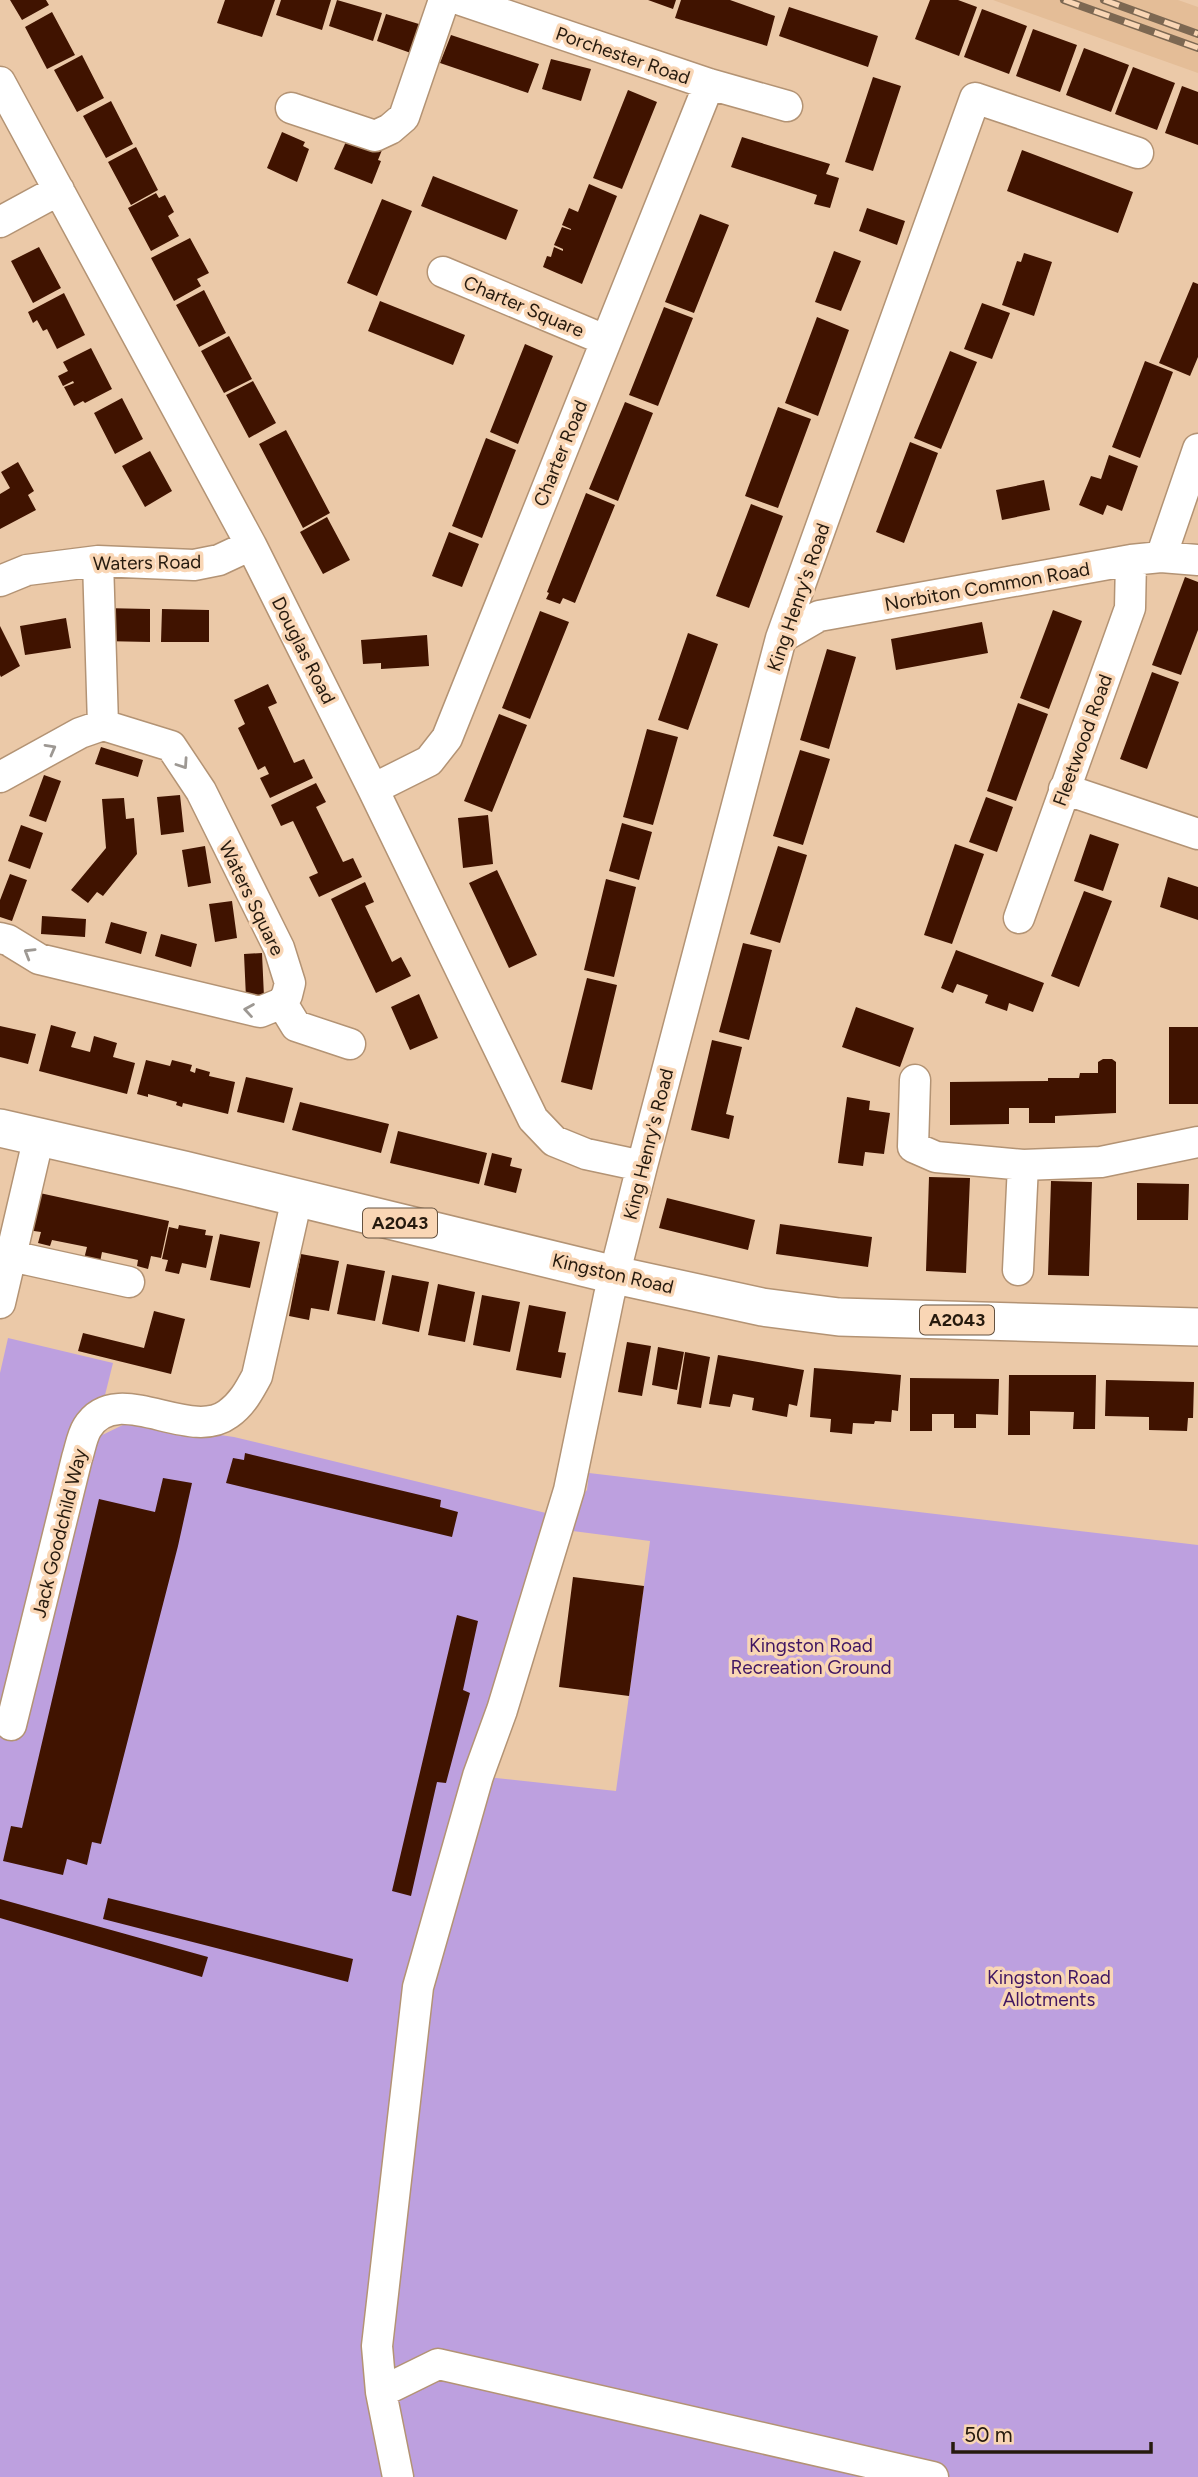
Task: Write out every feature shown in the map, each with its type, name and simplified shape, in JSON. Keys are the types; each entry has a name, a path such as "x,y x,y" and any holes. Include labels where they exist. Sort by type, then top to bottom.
{"main road":[{"name":"A2043","path":"0,1128 39,1136"},
{"name":"Kingston Road","path":"39,1136 615,1275 750,1293 839,1317 1198,1327"}],"street":[{"path":"291,108 375,136 390,129 404,117 444,0"},
{"name":"Porchester Road","path":"461,0 709,84 787,106"},
{"name":"Douglas Road","path":"0,82 251,545 533,1119 554,1140 586,1154 642,1166"},
{"name":"Charter Road","path":"373,789 429,761 447,738 709,84"},
{"name":"King Henry's Road","path":"398,2477 380,2392 377,2346 418,1987 478,1776 502,1710 569,1490 615,1275 642,1166 781,638 975,98 1138,153"},
{"path":"0,222 59,190"},
{"name":"Charter Square","path":"443,272 605,340"},
{"path":"1161,556 1198,449"},
{"name":"Waters Road","path":"0,581 27,570 98,561 194,565 219,560 251,545"},
{"name":"Norbiton Common Road","path":"781,638 820,616 1130,560 1161,556 1198,560"},
{"name":"Fleetwood Road","path":"1019,918 1129,608 1130,560"},
{"path":"0,777 80,733 103,725 98,561"},
{"name":"Waters Square","path":"103,725 171,746 201,790 279,948 290,983 282,1003"},
{"path":"1064,789 1198,834"},
{"path":"0,937 39,959 234,1007 260,1012 282,1003 296,1026 350,1044"},
{"path":"915,1080 913,1147 936,1157 1023,1165 1101,1162 1198,1142"},
{"path":"0,1303 39,1136"},
{"path":"1018,1270 1023,1165"},
{"name":"Jack Goodchild Way","path":"11,1724 77,1458 88,1427 102,1414 119,1407 202,1423 226,1416 246,1398 257,1376 297,1198"},
{"path":"11,1256 129,1282"},
{"path":"380,2392 439,2364 933,2477"}],"shaded area":[{"path":"993,0 1178,0 1198,7 1198,73"}],"green space":[{"path":"8,1338 113,1363 94,1439 129,1422 234,1437 546,1513 468,1773 478,1776 616,1791 650,1541 565,1530 574,1505 587,1490 589,1473 1198,1545 1198,2477 0,2477 0,1373"}],"building":[{"path":"10,0 46,0 49,5 22,20"},
{"path":"225,0 275,0 262,37 217,23"},
{"path":"281,0 331,0 322,30 276,15"},
{"path":"337,0 382,13 373,41 329,26"},
{"path":"648,0 676,0 673,9"},
{"path":"681,0 730,0 775,16 767,46 675,18"},
{"path":"930,0 958,0 977,7 959,56 915,39"},
{"path":"789,7 878,36 868,67 779,36"},
{"path":"982,9 1027,26 1009,74 964,57"},
{"path":"52,12 75,55 47,69 25,27"},
{"path":"386,14 432,28 422,57 377,41"},
{"path":"1033,29 1077,45 1060,92 1016,76"},
{"path":"451,35 539,64 528,93 440,63"},
{"path":"1084,48 1129,65 1111,112 1066,95"},
{"path":"82,55 104,98 77,112 54,70"},
{"path":"551,59 591,69 581,101 542,89"},
{"path":"1133,67 1175,83 1157,130 1115,114"},
{"path":"873,77 901,86 873,171 845,162"},
{"path":"1182,86 1198,92 1198,145 1165,133"},
{"path":"628,90 657,102 622,189 593,178"},
{"path":"111,101 133,144 106,158 83,116"},
{"path":"282,132 305,142 303,146 309,149 297,182 267,168"},
{"path":"348,137 382,150 378,160 381,161 372,184 334,169"},
{"path":"742,137 830,164 826,174 839,178 830,208 814,204 817,195 731,167"},
{"path":"136,147 158,190 131,205 108,162"},
{"path":"1022,150 1133,192 1118,233 1007,191"},
{"path":"433,176 518,210 506,240 421,206"},
{"path":"589,184 617,196 582,284 543,267 547,256 551,257 554,247 563,251 554,245 562,227 571,230 562,225 569,208 578,212"},
{"path":"156,193 159,198 165,195 174,212 168,216 179,236 151,251 128,208"},
{"path":"382,199 412,211 377,296 347,283"},
{"path":"867,208 905,221 897,245 859,231"},
{"path":"700,214 729,225 694,313 665,302"},
{"path":"190,238 209,273 197,279 201,286 174,301 151,258"},
{"path":"39,247 61,288 33,303 11,261"},
{"path":"834,251 861,261 841,311 815,302"},
{"path":"1024,253 1052,262 1034,316 1002,305 1017,261 1021,262"},
{"path":"1193,282 1198,284 1198,357 1190,376 1159,363"},
{"path":"204,290 226,333 199,347 176,305"},
{"path":"64,293 85,335 57,349 47,329 43,331 37,320 33,323 28,312"},
{"path":"380,301 465,335 453,365 368,331"},
{"path":"982,303 1010,313 992,359 964,349"},
{"path":"664,307 693,318 658,406 629,395"},
{"path":"817,317 849,330 818,416 785,403"},
{"path":"229,336 252,379 224,393 201,351"},
{"path":"525,344 553,356 518,444 490,432"},
{"path":"91,348 112,389 74,406 64,387 74,383 73,381 63,386 58,376 68,371 63,362"},
{"path":"950,351 977,362 941,449 914,438"},
{"path":"1145,361 1173,372 1140,458 1112,447"},
{"path":"253,381 276,423 249,438 226,395"},
{"path":"122,398 143,439 115,454 94,413"},
{"path":"625,402 653,413 618,501 589,489"},
{"path":"778,407 811,419 778,508 745,496"},
{"path":"286,430 330,513 303,528 259,444"},
{"path":"486,438 516,450 482,538 452,526"},
{"path":"910,442 938,453 904,543 876,532"},
{"path":"150,451 172,491 145,507 122,466"},
{"path":"1109,455 1138,466 1122,511 1107,505 1103,515 1079,505 1091,476 1101,479"},
{"path":"18,462 34,491 28,495 36,510 0,529 0,494 10,488 1,472"},
{"path":"1044,480 1050,510 1002,520 996,490"},
{"path":"586,493 615,505 575,603 563,598 560,604 546,599 549,593 547,592"},
{"path":"751,504 783,516 749,608 716,596"},
{"path":"327,517 350,560 323,574 300,532"},
{"path":"449,532 479,544 462,587 432,576"},
{"path":"1185,577 1198,582 1198,630 1181,675 1152,665"},
{"path":"102,608 150,609 150,642 102,641"},
{"path":"162,609 209,610 209,642 161,642"},
{"path":"1053,610 1082,621 1049,709 1020,698"},
{"path":"540,611 569,622 530,719 502,708"},
{"path":"66,618 71,648 25,655 20,626"},
{"path":"982,622 988,653 896,670 891,639"},
{"path":"0,626 20,666 1,677 0,675"},
{"path":"688,633 718,644 688,730 658,720"},
{"path":"427,635 429,666 381,669 381,663 363,664 361,640"},
{"path":"827,649 856,657 829,749 800,740"},
{"path":"1152,672 1179,682 1147,769 1120,759"},
{"path":"268,684 277,703 268,707 294,763 304,759 313,778 270,798 260,778 269,774 265,766 258,770 238,728 245,724 234,700"},
{"path":"1018,703 1048,714 1016,801 987,791"},
{"path":"499,714 527,725 492,812 464,801"},
{"path":"647,729 678,737 653,825 623,817"},
{"path":"101,747 143,760 138,777 95,764"},
{"path":"800,750 830,759 803,845 773,836"},
{"path":"44,775 61,781 46,822 29,816"},
{"path":"316,783 326,802 316,807 343,862 353,858 362,877 319,897 309,877 318,873 293,821 281,826 271,805"},
{"path":"180,795 184,832 161,835 157,797"},
{"path":"986,797 1013,807 997,852 969,842"},
{"path":"124,798 126,819 134,818 137,854 103,896 97,892 88,903 71,890 106,848 102,799"},
{"path":"488,815 493,864 463,868 458,818"},
{"path":"622,823 652,832 639,880 609,871"},
{"path":"21,825 43,833 30,869 8,861"},
{"path":"1090,834 1119,844 1103,891 1074,881"},
{"path":"955,844 984,854 952,944 924,935"},
{"path":"205,846 211,883 188,887 182,850"},
{"path":"778,846 807,855 780,943 750,934"},
{"path":"497,870 537,955 509,968 469,883"},
{"path":"10,874 27,880 12,921 0,917 0,900"},
{"path":"1168,877 1198,887 1198,920 1160,907"},
{"path":"606,879 636,887 614,977 584,970"},
{"path":"365,882 374,902 365,906 392,962 401,957 411,976 376,993 331,899"},
{"path":"1084,891 1112,901 1079,987 1051,976"},
{"path":"232,901 237,938 215,942 209,904"},
{"path":"42,916 86,919 85,937 41,934"},
{"path":"111,922 147,932 141,954 105,943"},
{"path":"161,934 197,944 191,967 155,956"},
{"path":"743,943 772,950 749,1040 719,1032"},
{"path":"956,950 1044,983 1033,1012 1009,1003 1007,1011 985,1003 988,995 957,984 953,993 941,988"},
{"path":"262,953 264,997 246,998 244,954"},
{"path":"587,978 617,985 592,1090 561,1082"},
{"path":"419,994 438,1038 410,1050 391,1007"},
{"path":"856,1007 914,1028 900,1067 842,1047"},
{"path":"51,1025 76,1032 71,1047 90,1052 94,1036 117,1043 113,1057 135,1063 127,1094 39,1071"},
{"path":"0,1026 36,1034 28,1064 0,1057"},
{"path":"1169,1027 1198,1027 1198,1104 1169,1104"},
{"path":"712,1040 742,1047 726,1114 734,1116 729,1139 691,1130"},
{"path":"1103,1059 1116,1062 1116,1113 1055,1116 1055,1123 1029,1123 1029,1108 1009,1108 1009,1124 950,1125 950,1082 1079,1078 1080,1073 1098,1073 1098,1062"},
{"path":"146,1060 170,1066 172,1060 192,1065 190,1071 195,1073 196,1068 210,1072 209,1076 235,1082 228,1114 183,1103 182,1107 176,1105 177,1102 148,1094 148,1097 137,1094"},
{"path":"246,1077 293,1088 284,1123 237,1112"},
{"path":"847,1097 870,1101 869,1110 890,1113 884,1154 865,1152 863,1166 838,1163"},
{"path":"300,1102 389,1124 381,1153 292,1130"},
{"path":"398,1131 487,1153 479,1184 390,1163"},
{"path":"492,1153 512,1158 510,1166 522,1169 516,1193 484,1185"},
{"path":"929,1177 970,1178 966,1273 926,1271"},
{"path":"1051,1181 1092,1182 1089,1276 1048,1275"},
{"path":"1137,1183 1189,1184 1188,1220 1137,1220"},
{"path":"35,1192 169,1221 161,1258 151,1256 148,1269 137,1266 138,1260 102,1252 100,1262 84,1259 87,1247 52,1240 50,1246 38,1243 41,1232 27,1230"},
{"path":"667,1198 755,1220 748,1250 659,1228"},
{"path":"780,1224 872,1237 868,1267 776,1254"},
{"path":"179,1225 206,1230 205,1235 213,1236 206,1268 182,1263 179,1274 165,1271 168,1260 162,1259 169,1227 178,1229"},
{"path":"220,1234 260,1242 250,1288 210,1280"},
{"path":"301,1254 339,1261 329,1311 311,1308 309,1320 289,1316"},
{"path":"347,1264 385,1271 375,1321 337,1314"},
{"path":"392,1275 429,1282 419,1332 382,1324"},
{"path":"438,1284 475,1292 465,1342 428,1335"},
{"path":"482,1295 520,1302 510,1352 473,1345"},
{"path":"529,1305 566,1312 558,1352 566,1353 561,1378 516,1370"},
{"path":"154,1311 185,1319 171,1374 78,1351 83,1333 144,1348"},
{"path":"627,1342 651,1346 642,1396 618,1392"},
{"path":"658,1347 684,1352 677,1390 652,1385"},
{"path":"685,1352 710,1357 701,1408 677,1404"},
{"path":"718,1355 804,1370 797,1406 789,1404 787,1417 752,1410 754,1398 733,1394 730,1407 709,1404"},
{"path":"814,1368 901,1375 898,1411 892,1410 891,1422 853,1423 852,1434 830,1432 831,1419 810,1417"},
{"path":"1009,1375 1096,1375 1095,1429 1073,1429 1074,1412 1030,1411 1030,1435 1008,1435"},
{"path":"910,1378 999,1379 998,1415 976,1414 976,1428 954,1428 954,1414 932,1414 932,1431 910,1431"},
{"path":"1106,1380 1194,1382 1193,1418 1188,1418 1187,1431 1149,1430 1149,1417 1105,1416"},
{"path":"245,1453 441,1500 440,1507 458,1512 452,1537 226,1483 233,1458 244,1460"},
{"path":"163,1478 192,1483 101,1844 92,1842 87,1865 67,1859 63,1875 3,1861 11,1826 22,1828 99,1499 155,1512"},
{"path":"573,1577 644,1586 629,1696 559,1687"},
{"path":"457,1615 478,1621 463,1690 470,1693 446,1783 437,1782 411,1896 392,1891"},
{"path":"108,1898 353,1959 348,1982 103,1919"},
{"path":"0,1899 208,1957 202,1977 0,1918"}],"railway":[{"path":"1064,0 1198,48"},
{"path":"1104,0 1198,34"}],"park label":[{"name":"Kingston Road Recreation Ground","path":"811,1656"},
{"name":"Kingston Road Allotments","path":"1049,1988"}]}
